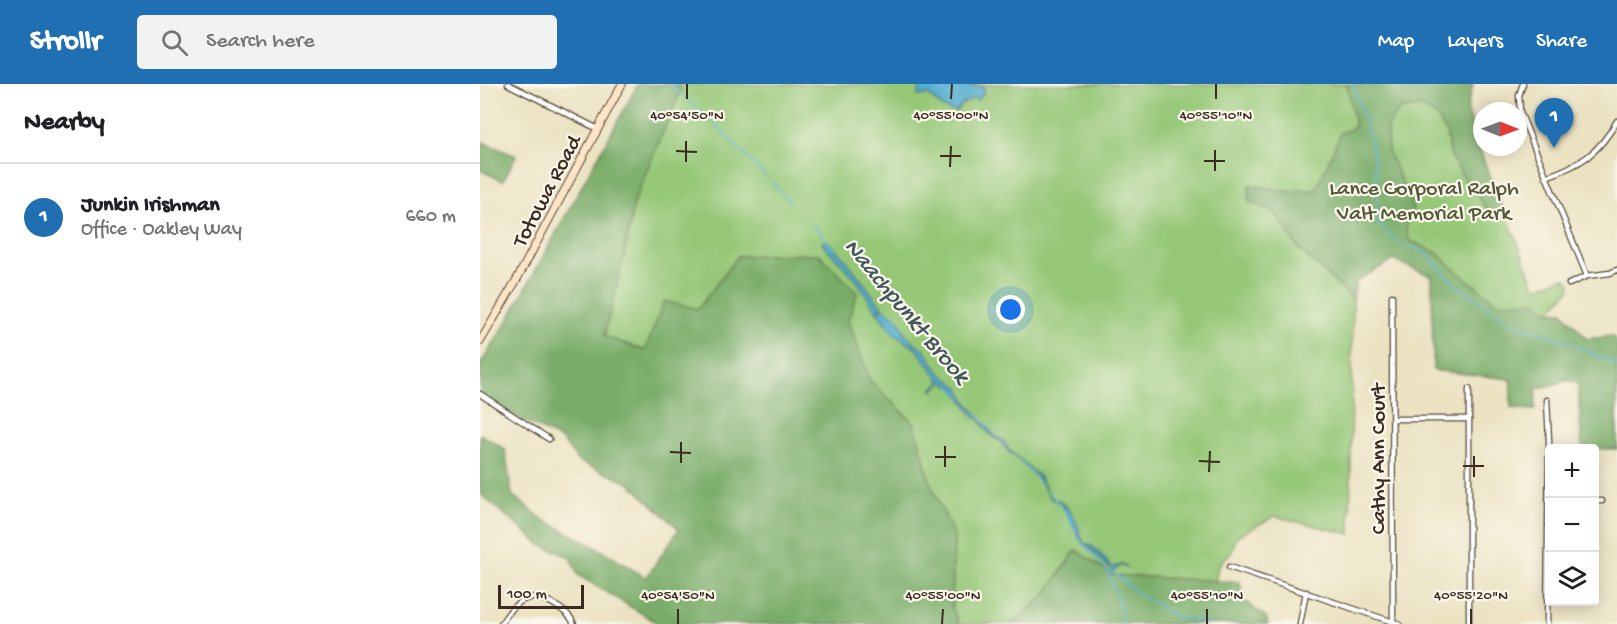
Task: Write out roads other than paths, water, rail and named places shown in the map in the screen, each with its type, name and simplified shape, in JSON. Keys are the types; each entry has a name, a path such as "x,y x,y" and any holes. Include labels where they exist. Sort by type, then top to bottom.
{"main road":[{"name":"Totowa Road","path":"480,342 483,331 523,269 622,84"}],"street":[{"path":"508,84 598,129"},
{"path":"1523,84 1519,95 1520,112 1587,276"},
{"path":"1546,177 1575,166 1593,154 1617,122"},
{"path":"1569,284 1587,276 1617,270"},
{"name":"Cathy Ann Court","path":"1392,296 1393,622"},
{"path":"1469,389 1469,624"},
{"path":"480,394 549,439"},
{"path":"1547,400 1550,441 1548,498"},
{"path":"1393,419 1469,418"},
{"path":"1546,624 1547,552"},
{"path":"1229,567 1399,624"},
{"path":"1300,624 1306,592"},
{"path":"501,624 517,604 535,596 547,599 567,614 574,624"}],"water":[{"path":"916,84 984,87 985,90 978,100 971,99 961,105 957,111 953,111 942,106 929,95 918,96 920,87"},
{"path":"826,240 846,260 882,307 877,311 855,278 822,243"},
{"path":"883,308 897,318 906,335 925,351 940,373 960,388 964,398 993,435 1004,441 1009,450 1040,477 1054,500 1061,502 1052,500 1034,472 986,430 955,389 942,381 941,383 917,349 895,335 877,312"},
{"path":"1061,502 1076,521 1084,543 1103,556 1111,567 1120,566 1114,571 1083,544"}],"waterway":[{"name":"Naachpunkt Brook","path":"670,84 713,122 765,176"},
{"path":"1353,84 1375,160 1379,225 1398,243 1425,252 1454,283 1512,324 1556,337 1617,365"},
{"name":"Naachpunkt Brook","path":"771,181 790,202"},
{"name":"Naachpunkt Brook","path":"813,224 833,248"},
{"name":"Naachpunkt Brook","path":"951,386 962,398"},
{"name":"Naachpunkt Brook","path":"975,413 996,436"},
{"name":"Naachpunkt Brook","path":"1020,461 1041,484"},
{"name":"Naachpunkt Brook","path":"1046,490 1066,512 1079,539 1107,570 1122,612 1121,624"},
{"name":"Naachpunkt Brook","path":"1109,571 1142,597 1174,616 1209,624"}],"place":[{"name":"Junkin Irishman","path":"1554,148"}],"park label":[{"name":"Lance Corporal Ralph Valt Memorial Park","path":"1424,198"}]}
